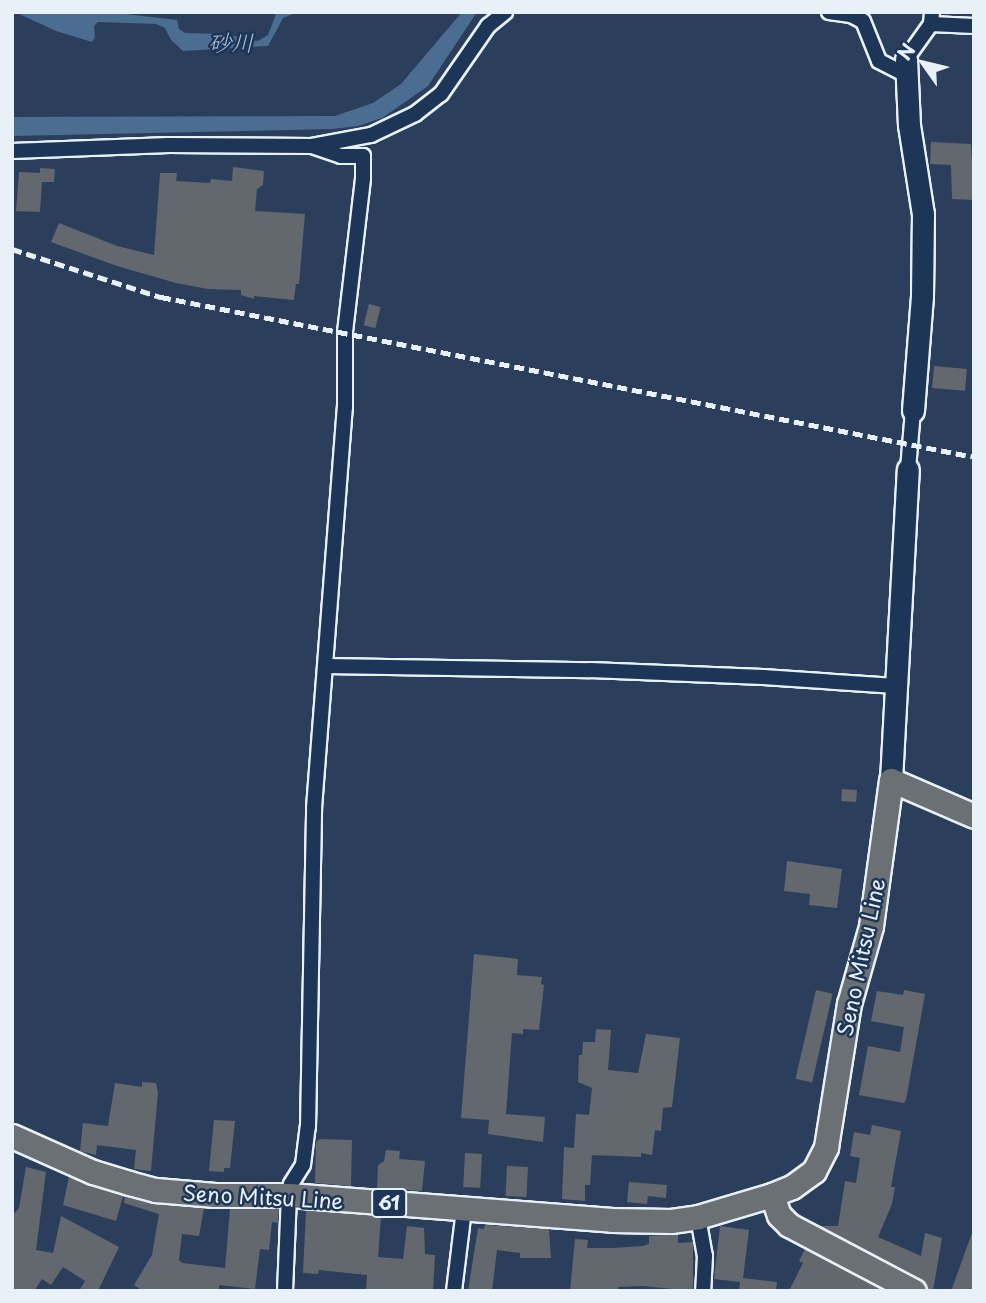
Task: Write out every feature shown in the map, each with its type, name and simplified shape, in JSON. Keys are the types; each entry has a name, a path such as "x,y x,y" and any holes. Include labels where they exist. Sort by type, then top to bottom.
{"main road":[{"name":"Seno Mitsu Line","path":"12,1136 93,1171 156,1190 215,1195 289,1195 464,1210 612,1220 671,1221 698,1217 792,1187 814,1171 826,1147 849,1004 871,926 891,780"},
{"path":"891,780 974,816"},
{"path":"772,1195 779,1214 789,1225 896,1278 914,1291"}],"street":[{"path":"12,151 169,145 313,146 371,135 415,114 442,94 488,26 505,12"},
{"path":"829,12 851,15 863,21 879,61 906,67"},
{"path":"891,780 908,469 922,296 923,214 909,125 906,67 931,18 974,26"},
{"path":"285,1291 289,1195 291,1184 303,1165 308,1127 314,808 345,396 345,332 363,156 341,156 313,146"},
{"path":"326,666 604,670 763,677 896,687"},
{"path":"454,1291 464,1210"},
{"path":"698,1217 705,1256 703,1291"}],"water":[{"name":"砂川","path":"15,12 109,12 177,20 179,29 185,33 224,34 258,41 268,35 276,14 298,12 283,18 268,46 183,51 171,40 165,28 156,24 98,22 94,26 95,37 92,42 56,31"},
{"path":"462,12 477,12 428,86 382,118 358,126 332,129 12,136 12,117 335,116 373,103 401,84"}],"building":[{"path":"931,142 971,144 974,200 952,199 951,165 930,164"},
{"path":"233,167 264,171 263,185 257,189 255,211 305,214 299,284 296,284 294,300 254,296 254,299 241,295 241,290 208,289 176,283 117,266 51,242 59,223 117,246 154,255 160,173 177,173 176,181 210,183 211,179 232,181"},
{"path":"40,168 55,169 54,182 42,182 40,212 16,211 19,172 40,173"},
{"path":"369,304 381,307 375,328 364,325"},
{"path":"934,366 967,369 965,391 932,388"},
{"path":"842,789 857,790 856,802 841,801"},
{"path":"787,861 842,869 837,908 809,905 810,894 784,891"},
{"path":"474,954 518,959 517,975 542,977 541,984 544,985 539,1030 523,1029 523,1034 512,1033 506,1114 545,1117 543,1142 488,1134 489,1120 461,1118"},
{"path":"816,990 833,994 812,1082 796,1079"},
{"path":"904,990 925,994 906,1100 904,1103 859,1095 868,1046 900,1052 904,1027 871,1021 877,991 903,995"},
{"path":"596,1029 611,1030 608,1070 638,1073 646,1034 680,1038 672,1107 663,1108 661,1131 655,1130 652,1155 592,1155 590,1185 585,1185 585,1201 562,1199 564,1147 574,1148 576,1114 589,1115 592,1088 578,1082 579,1055 582,1055 583,1042 595,1042"},
{"path":"142,1082 156,1083 158,1093 151,1171 134,1169 136,1150 97,1145 96,1155 80,1151 83,1123 108,1126 115,1083 142,1087"},
{"path":"214,1120 235,1121 230,1168 224,1168 224,1172 209,1171"},
{"path":"872,1125 901,1131 891,1187 895,1187 892,1204 878,1237 921,1256 925,1233 942,1238 933,1291 928,1291 921,1279 820,1226 838,1226 845,1181 856,1183 860,1158 850,1156 854,1132 870,1135"},
{"path":"320,1139 352,1140 351,1186 315,1183 316,1142"},
{"path":"386,1150 400,1151 399,1159 425,1161 422,1191 377,1188 378,1165 384,1161"},
{"path":"465,1153 482,1154 480,1188 463,1187"},
{"path":"507,1166 528,1167 526,1197 505,1196"},
{"path":"26,1167 46,1172 36,1250 53,1253 61,1216 119,1247 98,1291 79,1291 85,1281 63,1267 51,1285 42,1279 34,1291 12,1291 12,1216 19,1208"},
{"path":"69,1177 123,1196 116,1221 63,1205"},
{"path":"629,1182 667,1185 666,1198 648,1196 647,1204 627,1202"},
{"path":"125,1197 155,1204 204,1208 199,1236 182,1234 179,1260 182,1263 225,1268 230,1209 279,1209 278,1223 272,1222 269,1250 260,1249 255,1289 219,1285 219,1291 143,1291 134,1285 152,1255 159,1214 124,1203"},
{"path":"306,1210 381,1216 378,1257 403,1259 407,1226 424,1228 425,1254 435,1255 433,1291 366,1291 367,1275 319,1270 318,1274 303,1273"},
{"path":"485,1225 549,1229 551,1258 520,1258 520,1253 497,1250 492,1291 468,1291 478,1228 484,1229"},
{"path":"720,1226 749,1230 743,1278 777,1282 776,1291 739,1291 740,1282 714,1279"},
{"path":"972,1233 974,1291 951,1291"},
{"path":"678,1234 678,1243 693,1242 693,1291 643,1286 618,1287 618,1291 570,1291 575,1239 588,1240 587,1248 612,1248 643,1246 649,1244 649,1236"},
{"path":"805,1249 883,1291 789,1291 803,1263 799,1261"}],"railway":[{"path":"12,249 161,297 974,457"}]}
